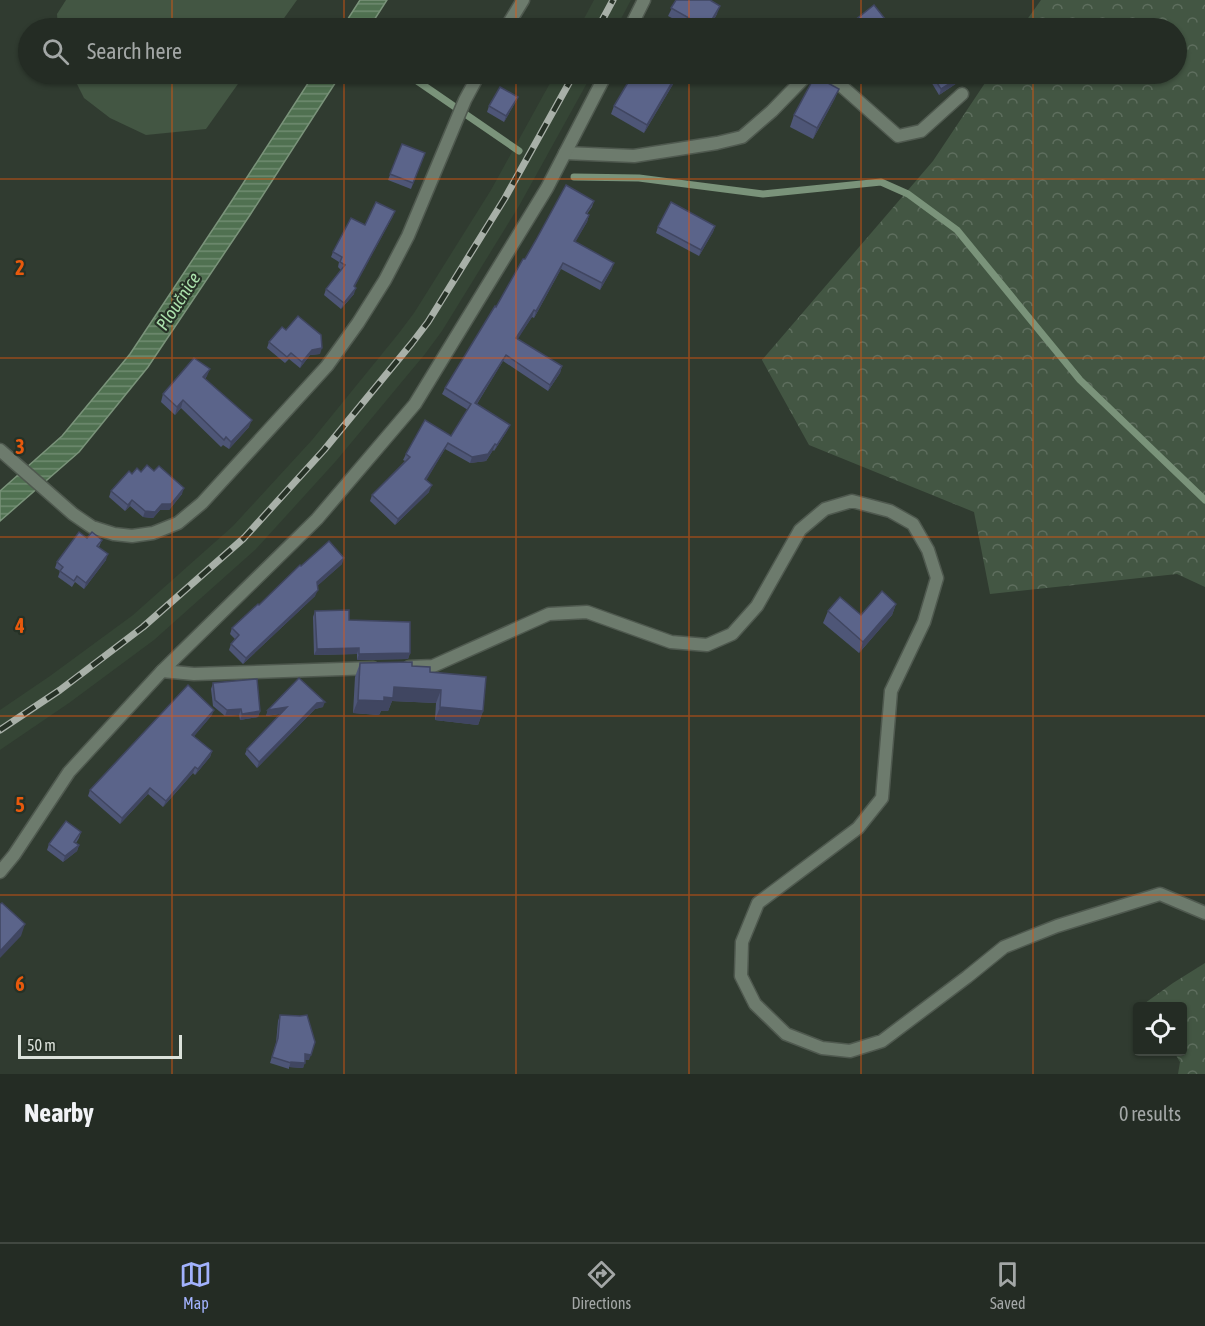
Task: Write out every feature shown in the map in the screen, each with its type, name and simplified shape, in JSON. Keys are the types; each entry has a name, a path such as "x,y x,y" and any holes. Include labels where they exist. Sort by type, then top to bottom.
{"street":[{"path":"512,18 523,0"},
{"path":"635,18 644,0"},
{"path":"0,450 73,514 92,527 132,537 153,533 178,523 202,503 327,366 358,323 385,280 408,236 473,84"},
{"path":"0,872 14,855 69,771 162,671 317,519 415,404 547,188 601,84"},
{"path":"565,153 634,156 742,137 798,84"},
{"path":"839,84 898,136 921,131 962,94"},
{"path":"162,671 194,674 433,666 549,614 587,612 670,642 706,645 732,634 757,606 800,530 825,509 852,501 890,511 913,524 928,549 936,578 924,622 891,691 882,798 858,828 759,903 742,942 741,976 755,1004 786,1034 822,1048 850,1051 882,1041 1004,947 1057,926 1160,894 1205,913"}],"shaded area":[{"path":"594,0 631,0 621,18 584,18"},
{"path":"549,84 586,84 519,206 442,331 336,461 256,549 154,640 69,703 0,750 0,710 133,615 233,526 312,440 414,313 491,190"}],"green space":[{"path":"66,0 297,0 284,18 57,18 57,14"},
{"path":"1041,0 1205,0 1205,587 1177,574 990,594 974,512 809,445 762,360 933,161 984,84 1187,84 1187,18 1028,18"},
{"path":"77,84 238,84 206,129 146,135 110,118 84,98"},
{"path":"1205,963 1205,1074 1178,1074 1180,1062 1176,1056 1187,1056 1187,1002 1146,1002"}],"water":[{"path":"360,0 387,0 375,18 348,18"},
{"name":"Ploučnice","path":"308,84 335,84 148,367 79,452 0,521 0,491 62,436 130,354"}],"building":[{"path":"676,0 710,0 720,6 713,18 689,18 671,8"},
{"path":"874,5 884,18 858,18"},
{"path":"627,84 671,84 647,125 614,106"},
{"path":"811,84 830,84 839,89 817,128 794,115"},
{"path":"938,84 949,84 941,89"},
{"path":"500,87 518,97 506,116 489,106"},
{"path":"402,144 425,153 413,183 390,174"},
{"path":"566,185 594,201 574,241 614,263 602,283 563,263 536,311 534,310 516,338 562,366 550,385 506,355 475,403 510,425 497,445 495,444 488,454 472,457 448,443 425,479 432,485 398,519 372,495 410,457 406,454 425,420 451,436 471,404 445,388 525,259"},
{"path":"376,202 395,211 354,286 356,288 344,303 326,289 345,265 340,262 342,257 333,252 351,218 365,225"},
{"path":"671,202 715,226 701,250 658,227"},
{"path":"298,316 321,335 322,348 312,350 302,362 291,353 287,357 269,342 282,327 286,330"},
{"path":"194,358 210,369 203,377 252,420 231,442 226,437 224,440 183,400 177,407 163,394"},
{"path":"147,465 154,471 159,466 184,488 171,504 162,504 155,512 145,511 132,500 128,505 111,491 129,471 132,474 137,468 141,472"},
{"path":"79,532 87,538 92,532 102,540 97,546 108,554 86,583 77,576 74,581 60,571 63,567 57,562"},
{"path":"329,541 344,558 317,582 318,590 246,658 231,644 239,635 232,628"},
{"path":"882,591 896,604 863,642 828,611 840,597 861,615"},
{"path":"349,610 349,620 410,622 410,653 359,654 359,648 317,649 315,611"},
{"path":"412,662 412,666 430,667 430,672 486,677 483,711 440,707 441,690 394,687 393,698 384,697 384,701 358,700 360,663"},
{"path":"299,678 325,702 317,703 259,762 247,749 287,707 268,710"},
{"path":"257,679 260,711 242,714 241,709 227,710 215,700 213,683"},
{"path":"188,685 214,710 192,735 212,751 198,769 195,767 166,801 150,788 122,818 90,790"},
{"path":"66,821 81,832 74,842 79,845 65,856 49,844"},
{"path":"2,903 25,924 0,951 0,904"},
{"path":"280,1015 307,1015 315,1042 311,1055 305,1054 305,1063 291,1063 272,1057 278,1038"}],"waterway":[{"path":"422,84 519,151"},
{"path":"574,177 639,178 763,194 881,182 908,194 957,230 1080,380 1205,500"}],"railway":[{"path":"603,18 613,0"},
{"path":"0,730 60,690 143,627 244,538 324,450 428,322 505,198 568,84"}]}
